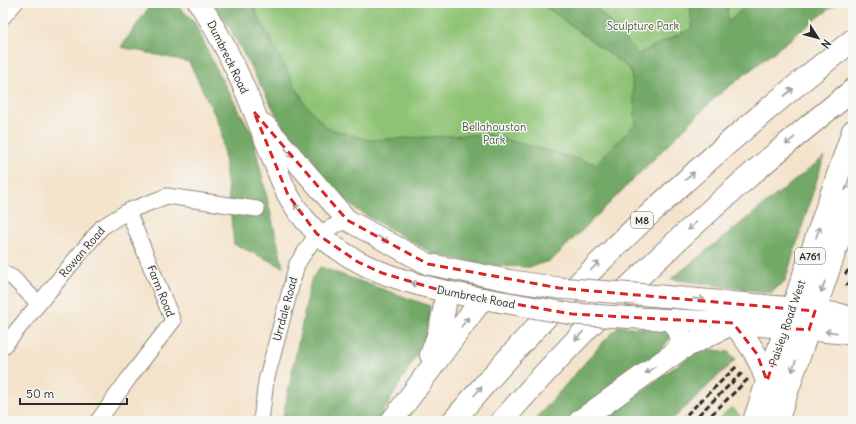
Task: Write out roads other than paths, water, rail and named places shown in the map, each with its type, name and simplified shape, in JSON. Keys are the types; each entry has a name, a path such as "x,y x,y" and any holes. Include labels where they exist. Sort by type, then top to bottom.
{"main road":[{"name":"Dumbreck Road","path":"199,3 215,26 254,112 288,195 317,234 358,262 407,282 446,292 572,314 732,323 789,318"},
{"name":"M8","path":"453,421 541,321 626,235 740,133 853,40"},
{"path":"502,421 585,329 681,236 811,123 853,90"},
{"path":"811,123 853,93"},
{"name":"Dumbreck Road","path":"254,112 347,220 392,243 428,264 505,280 560,288 660,296 789,318"},
{"name":"A761","path":"843,204 853,131"},
{"name":"Paisley Road West","path":"754,421 789,318 843,204"},
{"name":"Paisley Road West","path":"777,421 797,358 812,321 843,204"},
{"path":"392,421 418,383 505,280"},
{"path":"418,383 439,335 445,315 446,292"},
{"path":"660,296 674,320 681,340 679,350"},
{"path":"789,318 812,321 853,334"},
{"path":"812,321 853,318"},
{"path":"580,421 679,350 732,323 748,340 757,354 767,381"}],"street":[{"path":"3,17 15,3"},
{"name":"Rowan Road","path":"3,347 102,227 128,211 167,196 257,209"},
{"name":"Farm Road","path":"98,421 173,321 128,211"},
{"path":"317,234 347,220"},
{"name":"Urrdale Road","path":"261,421 266,381 297,264 317,234"},
{"path":"3,273 13,278 38,303"}],"railway":[{"path":"845,274 853,266"},
{"path":"846,286 853,279"},
{"path":"680,421 737,366"},
{"path":"692,421 742,373"},
{"path":"705,421 748,379"}],"park label":[{"name":"Sculpture Park","path":"643,26"},
{"name":"Bellahouston Park","path":"494,133"}]}
